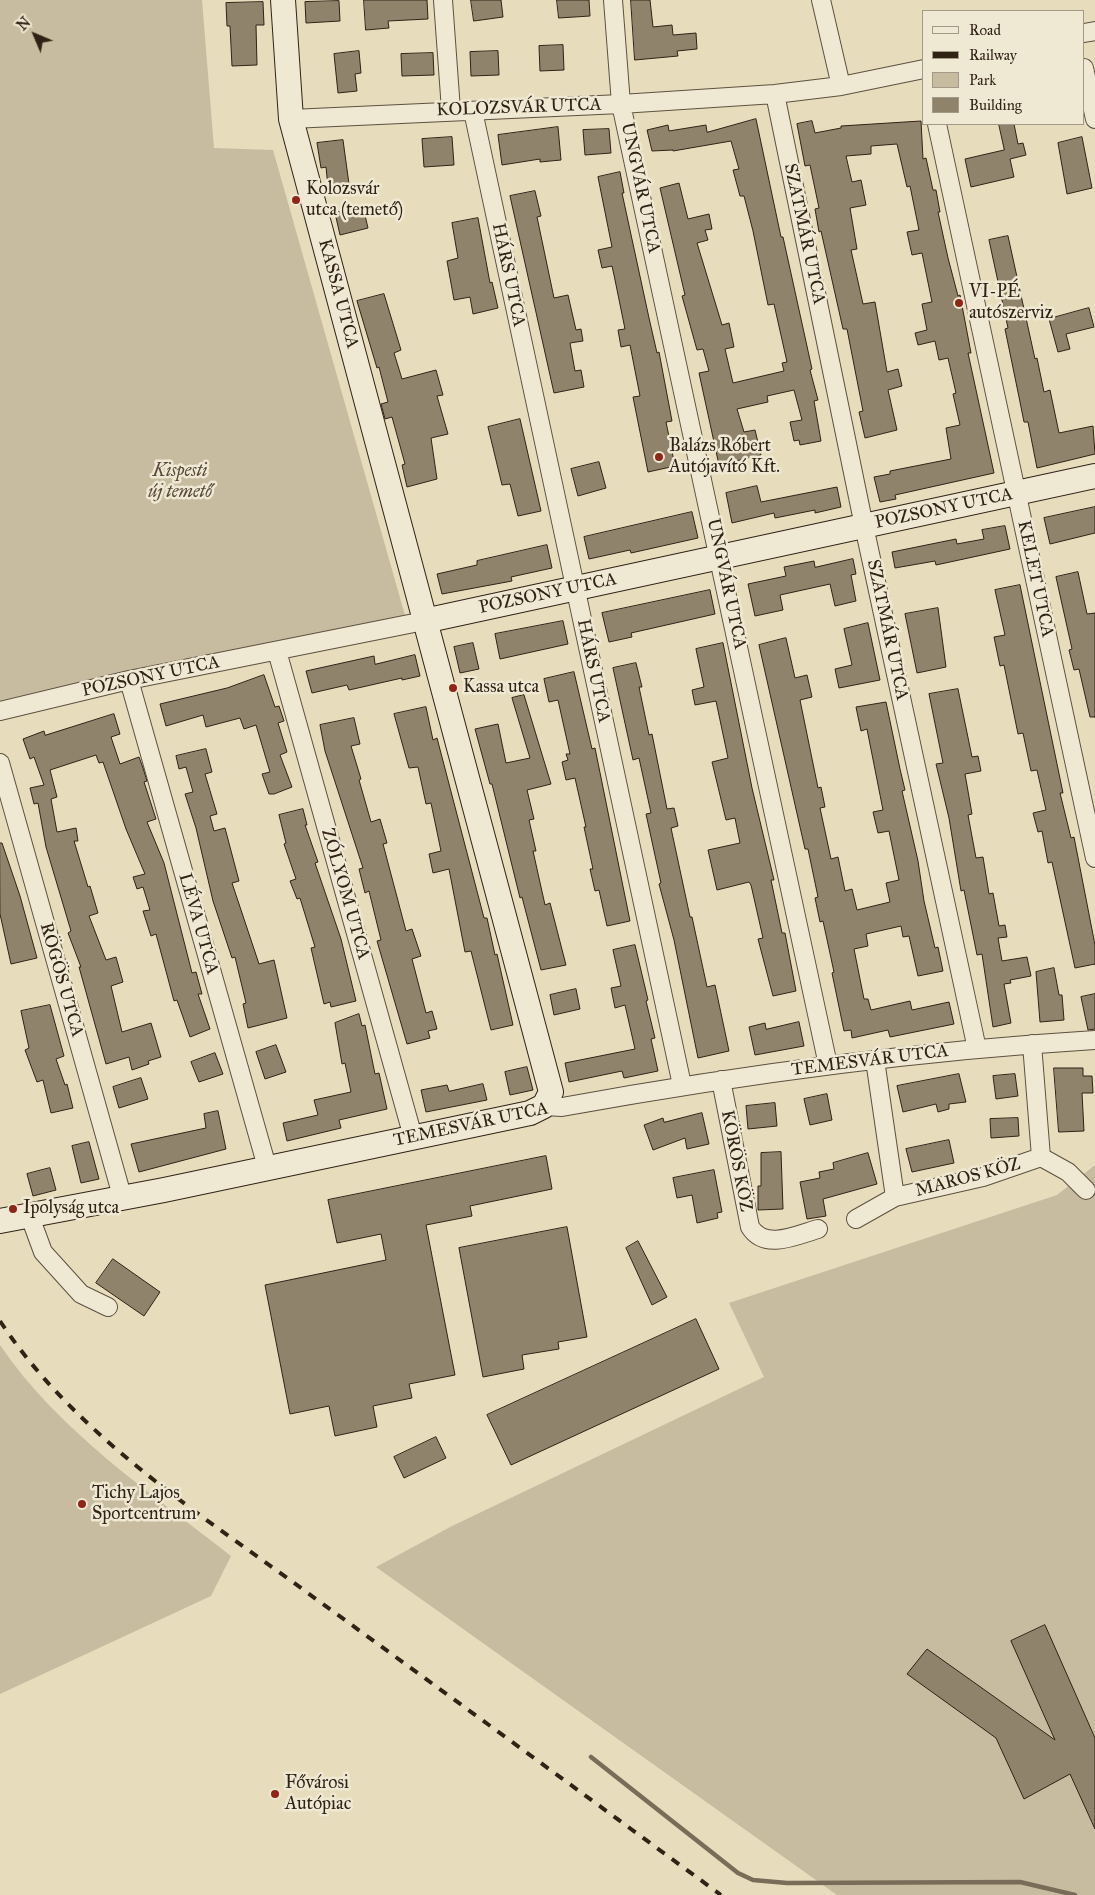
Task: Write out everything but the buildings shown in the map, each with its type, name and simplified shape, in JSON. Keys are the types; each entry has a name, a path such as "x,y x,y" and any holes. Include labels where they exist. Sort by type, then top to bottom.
{"street":[{"name":"KASSA UTCA","path":"282,0 291,119 551,1092 544,1106"},
{"path":"443,0 451,110"},
{"name":"UNGVÁR UTCA","path":"613,0 621,104 828,1065"},
{"path":"821,0 841,86"},
{"name":"KOLOZSVÁR UTCA","path":"291,119 451,110 621,104 775,94 841,86 922,69"},
{"path":"1085,73 1095,119"},
{"name":"SZATMÁR UTCA","path":"775,94 864,526 977,1049"},
{"name":"HÁRS UTCA","path":"473,110 682,1085"},
{"name":"KELET UTCA","path":"937,125 1095,858"},
{"name":"POZSONY UTCA","path":"0,711 129,680 424,621 1095,476"},
{"name":"ZÓLYOM UTCA","path":"277,651 413,1137"},
{"name":"LÉVA UTCA","path":"129,680 267,1167"},
{"name":"RÖGÖS UTCA","path":"0,763 122,1196"},
{"name":"TEMESVÁR UTCA","path":"0,1221 122,1196 164,1190 530,1113 544,1106 562,1107 682,1085 828,1065 977,1049 1095,1040"},
{"path":"1032,1044 1041,1156 1068,1172 1086,1190"},
{"name":"MAROS KÖZ","path":"875,1060 895,1197"},
{"name":"KÖRÖS KÖZ","path":"721,1080 750,1228 757,1236 775,1240 818,1229"},
{"name":"MAROS KÖZ","path":"856,1219 895,1197 983,1177 1041,1156"},
{"path":"29,1214 43,1252 81,1294 108,1307"}],"green space":[{"name":"Kispesti új temető","path":"0,0 202,0 214,148 273,150 406,619 0,713"},
{"path":"1095,1165 1095,1895 837,1895 376,1567 452,1526 764,1377 729,1303 1057,1195"},
{"name":"Tichy Lajos Sportcentrum","path":"0,1345 50,1406 78,1433 138,1484 231,1556 211,1596 0,1694"}],"waterway":[{"path":"591,1757 738,1873 753,1880 787,1883 1020,1882 1075,1895"}],"railway":[{"path":"0,1321 31,1363 66,1402 145,1473 721,1895"}],"place":[{"name":"Kolozsvár utca (temető)","path":"296,200"},
{"name":"VI-PÉ autószerviz","path":"959,303"},
{"name":"Balázs Róbert Autójavító Kft.","path":"659,457"},
{"name":"Kassa utca","path":"453,688"},
{"name":"Ipolyság utca","path":"13,1209"},
{"name":"Tichy Lajos Sportcentrum","path":"82,1504"},
{"name":"Fővárosi Autópiac","path":"275,1794"}]}
